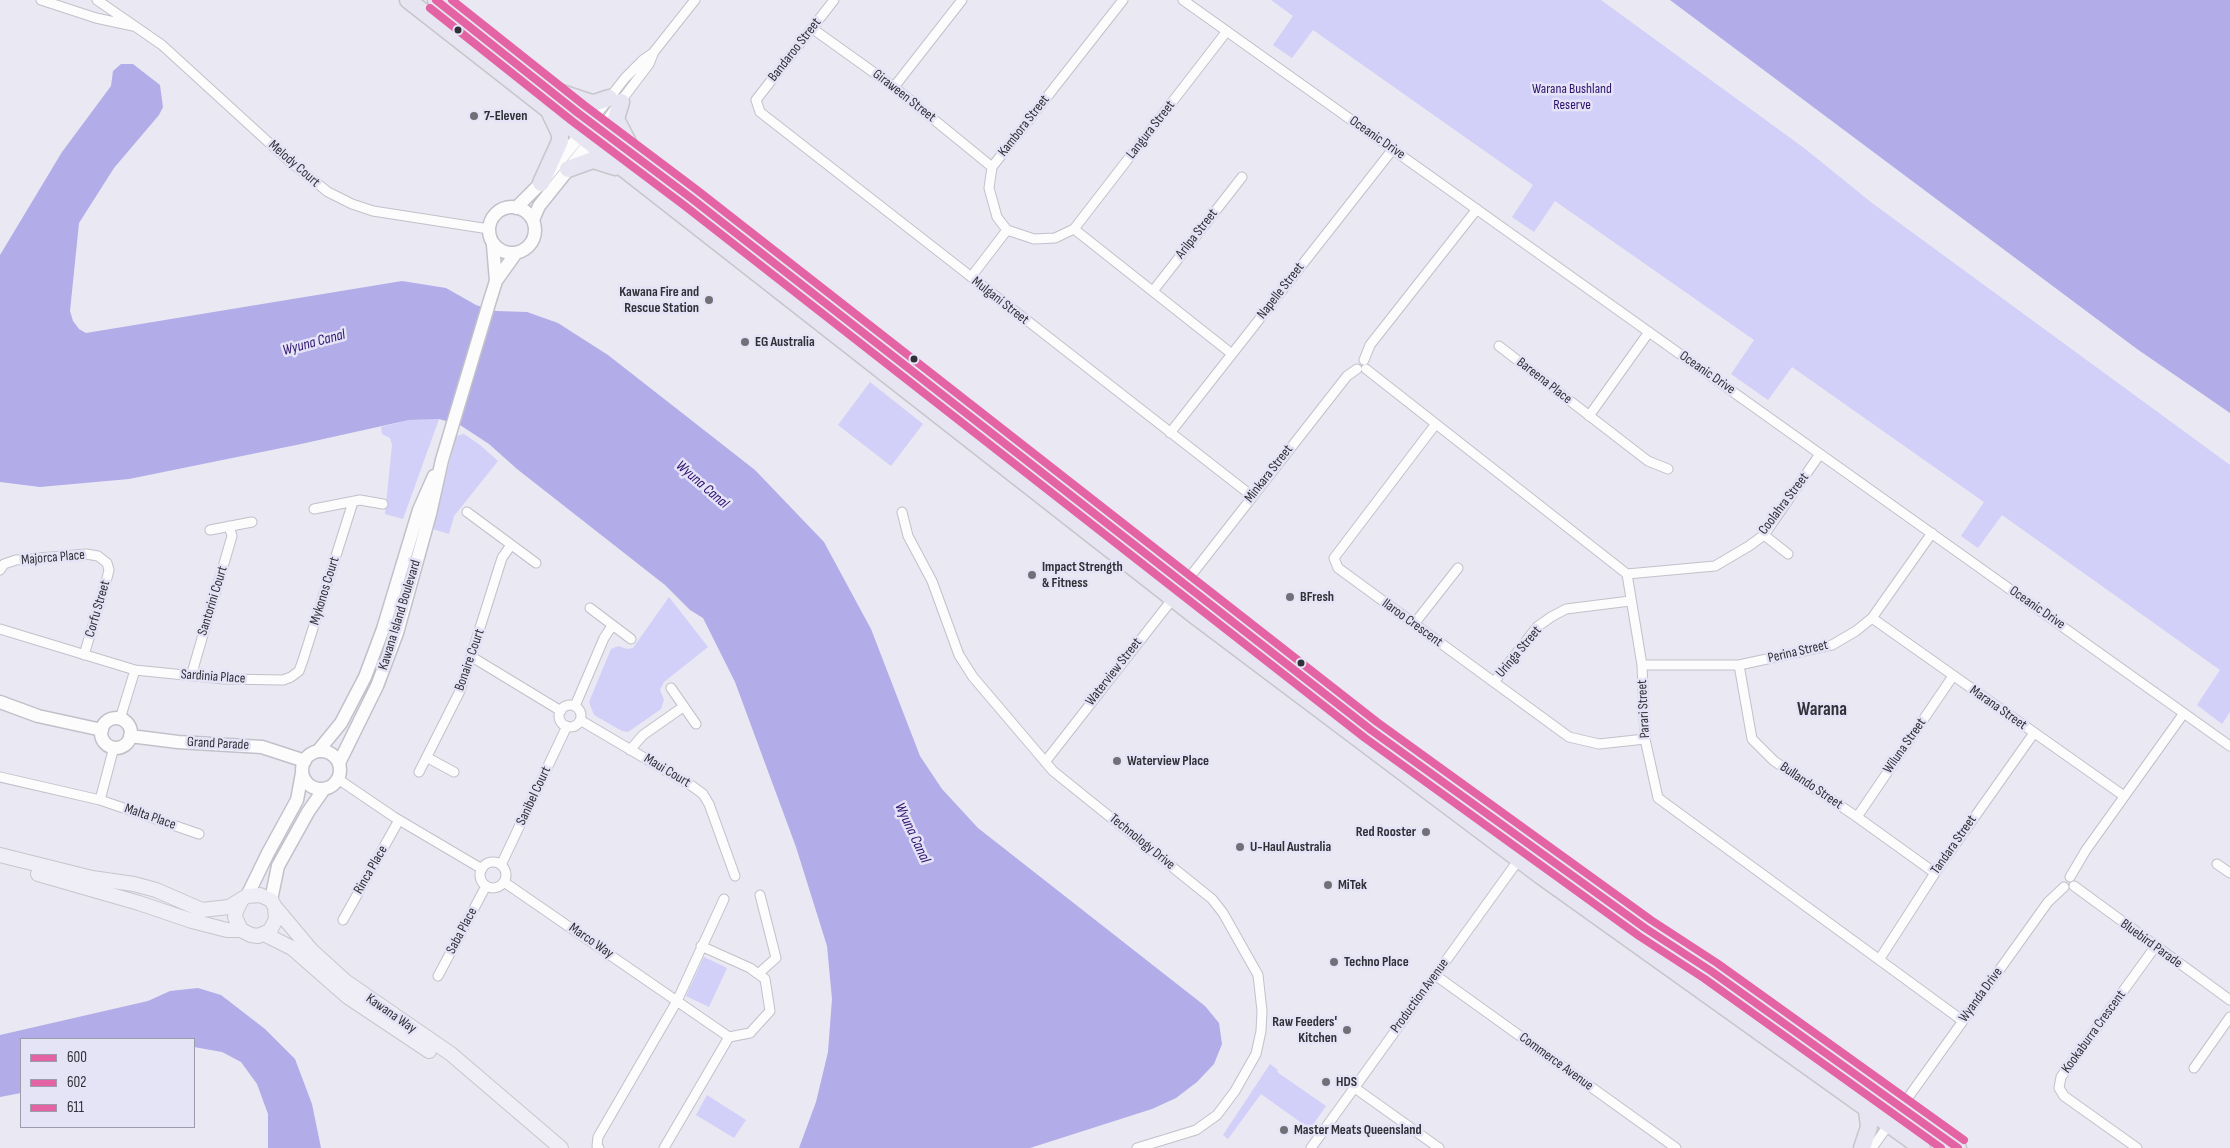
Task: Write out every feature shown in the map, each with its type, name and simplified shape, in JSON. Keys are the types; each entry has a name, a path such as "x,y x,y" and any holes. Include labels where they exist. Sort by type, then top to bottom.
{"highway":[{"path":"408,0 549,111 590,133"},
{"path":"436,0 548,90 590,133 1172,598 1518,859 1922,1148"},
{"path":"548,90 572,95 594,103 615,100 616,119 631,164"},
{"path":"541,183 560,141 560,134 549,111"},
{"path":"568,169 580,163 593,160 631,164 691,198 1371,730 1646,928 1711,971 1958,1148"},
{"path":"1862,1148 1869,1127 1867,1110"}],"main road":[{"path":"516,208 590,133"},
{"path":"533,220 525,211 516,208 503,209 498,212 493,217 489,229 493,245 500,251 516,254 524,250 533,241 535,234 533,220 539,206 568,169 590,133"},
{"name":"Kawana Island Boulevard","path":"493,245 496,281"},
{"name":"Kawana Island Boulevard","path":"339,763 377,686 397,633 432,505 442,460 490,300 496,281 516,254"},
{"name":"Kawana Island Boulevard","path":"318,751 341,723 365,677 383,629 419,510 442,460"},
{"path":"0,702 38,716 102,730"},
{"path":"120,719 130,727 130,736 122,746 114,747 104,741 102,730 107,722 120,719"},
{"name":"Grand Parade","path":"130,736 178,742 262,747 303,767"},
{"path":"241,930 235,917 236,911 297,800 303,767 309,756 318,751 330,753 339,763 338,779 330,787 318,789 308,784 303,767"},
{"path":"0,863 131,901 192,921 227,930 241,930 251,935 264,934 270,930 276,919 273,904 278,866 308,812 324,789"},
{"path":"0,855 92,878 134,884 156,890 202,910 229,907 244,898 260,895 273,904"},
{"name":"Kawana Way","path":"273,904 311,950 345,981 450,1054 561,1148"},
{"name":"Kawana Way","path":"264,934 292,948 348,997 517,1110"}],"street":[{"name":"Melody Court","path":"41,0 96,18 136,27"},
{"name":"Melody Court","path":"97,0 162,45 289,162 328,192 352,204 373,211 489,229"},
{"path":"590,133 615,100 631,72 653,54 695,0"},
{"name":"Bandaroo Street","path":"756,100 834,0"},
{"path":"894,87 962,0"},
{"name":"Kambora Street","path":"1007,230 996,217 989,188 992,167 1123,0"},
{"name":"Oceanic Drive","path":"1183,0 2230,746"},
{"name":"Giraween Street","path":"813,29 894,87 992,167"},
{"name":"Langura Street","path":"1074,230 1227,31"},
{"path":"590,133 615,100 650,64 653,54"},
{"name":"Mulgani Street","path":"756,100 760,112 1252,496"},
{"name":"Napelle Street","path":"1170,433 1393,149"},
{"name":"Arilpa Street","path":"1153,291 1242,177"},
{"name":"Minkara Street","path":"1184,582 1347,376 1362,366 1370,346 1477,209"},
{"path":"971,278 1007,230 1034,239 1055,238 1074,230 1232,354"},
{"path":"1589,416 1649,332"},
{"name":"Bareena Place","path":"1499,346 1648,461 1668,469"},
{"path":"1362,366 1627,574"},
{"name":"Ilaroo Crescent","path":"1436,424 1334,558 1338,568 1569,737 1599,744 1645,739"},
{"name":"Coolahra Street","path":"1627,574 1715,566 1764,535 1820,454"},
{"path":"314,510 367,500 383,504"},
{"name":"Mykonos Court","path":"291,677 299,671 303,660 353,502"},
{"path":"467,512 536,563"},
{"name":"Technology Drive","path":"902,512 908,536 932,581 959,656 973,677 1045,762 1062,778 1212,899 1224,913 1258,975 1262,1011 1261,1031 1256,1054 1235,1091 1217,1115 1196,1130 1136,1148"},
{"path":"210,530 252,522"},
{"name":"Santorini Court","path":"191,676 232,536 229,526"},
{"name":"Perina Street","path":"1642,665 1740,665 1832,645 1856,631 1872,618 1932,533"},
{"path":"1764,535 1788,554"},
{"name":"Bonaire Court","path":"419,772 428,758 460,692 502,558 511,545"},
{"name":"Majorca Place","path":"0,570 4,564 16,560 86,554 98,556 106,563"},
{"name":"Corfu Street","path":"84,655 109,570 106,563"},
{"path":"1414,624 1458,568"},
{"name":"Parari Street","path":"1627,574 1642,665 1645,739 1658,798 1963,1021"},
{"name":"Waterview Street","path":"1045,762 1184,582"},
{"name":"Uringa Street","path":"1494,682 1537,627 1551,617 1566,609 1630,601"},
{"path":"590,608 631,640"},
{"name":"Marana Street","path":"1872,618 2124,796"},
{"path":"575,706 604,638 612,626"},
{"name":"Sardinia Place","path":"0,629 135,670 224,679 283,680 291,677"},
{"path":"472,657 561,711"},
{"name":"Bullando Street","path":"1740,665 1752,739 1774,761 1857,816 1935,872"},
{"path":"120,719 135,670"},
{"name":"Wiluna Street","path":"1857,816 1953,676"},
{"path":"671,688 696,724"},
{"path":"565,706 575,706 580,710 580,720 573,726 567,726 560,720 561,711 565,706"},
{"path":"630,750 643,735 683,707"},
{"path":"2124,796 2184,713"},
{"name":"Maui Court","path":"580,720 703,794 714,817 735,876"},
{"name":"Sanibel Court","path":"501,865 567,726"},
{"name":"Tandara Street","path":"1879,960 1935,872 2034,733"},
{"path":"100,800 114,747"},
{"path":"428,758 454,772"},
{"name":"Malta Place","path":"0,777 100,800 199,834"},
{"path":"338,779 399,820 482,869"},
{"name":"Wyanda Drive","path":"1872,1148 2048,902 2069,887 2064,880 2070,877 2076,864 2124,796"},
{"name":"Rinca Place","path":"343,920 399,820"},
{"name":"Production Avenue","path":"1311,1148 1530,844"},
{"path":"493,862 501,865 506,875 504,882 494,888 486,886 481,876 482,869 493,862"},
{"path":"2218,864 2230,873"},
{"name":"Marco Way","path":"504,882 729,1036"},
{"name":"Saba Place","path":"438,976 486,886"},
{"name":"Bluebird Parade","path":"2069,887 2230,1000"},
{"path":"758,974 776,958 760,895"},
{"path":"599,1148 597,1146 598,1137 676,1001 724,899"},
{"path":"664,1148 729,1036 750,1033 770,1011 765,979 750,968 701,946"},
{"name":"Kookaburra Crescent","path":"2137,1148 2064,1096 2059,1088 2061,1077 2155,947"},
{"name":"Commerce Avenue","path":"1435,975 1676,1148"},
{"path":"2194,1068 2230,1017"},
{"path":"1355,1088 1439,1148"}],"green space":[{"name":"Warana Bushland Reserve","path":"1271,0 1601,0 1804,148 1872,203 2230,465 2230,712 2222,724 2197,705 2220,670 2002,515 1978,548 1961,536 1984,502 1792,367 1768,400 1731,374 1754,340 1555,201 1534,232 1512,217 1533,185 1313,30 1292,58 1273,45 1293,16"},
{"path":"870,382 923,424 891,466 838,425"},
{"path":"439,419 403,519 385,514 392,445 390,438 382,434 381,427 409,420"},
{"path":"464,434 498,461 454,516 449,534 433,529 456,436"},
{"path":"669,597 708,647 664,682 660,690 664,700 661,709 628,732 622,731 594,715 589,702 611,649 618,646 627,649 633,648"},
{"path":"704,957 727,968 709,1007 686,996"},
{"path":"1270,1064 1278,1070 1277,1072 1326,1106 1310,1129 1261,1094 1228,1139 1223,1135"},
{"path":"707,1095 746,1120 734,1138 696,1115"}],"water":[{"path":"1670,0 2230,0 2230,413 2137,349"},
{"name":"Wyuna Canal","path":"121,64 133,64 160,85 163,107 159,115 114,168 79,223 70,311 73,321 79,329 86,333 402,281 446,288 476,305 496,311 527,312 558,323 608,355 755,470 824,542 871,629 920,756 942,789 978,828 1205,1006 1219,1023 1222,1044 1214,1064 1197,1082 1176,1098 1152,1109 1030,1148 799,1148 816,1102 828,1052 832,999 827,946 796,847 735,682 703,618 690,610 665,585 517,469 489,444 460,425 439,419 409,420 129,479 40,487 0,482 0,255 62,152 111,86 113,71"},
{"path":"198,988 221,995 265,1029 295,1059 312,1104 321,1148 268,1148 268,1114 257,1084 241,1062 222,1052 195,1047 195,1038 20,1038 20,1093 0,1097 0,1035 148,1001 170,991"}],"transit line":[{"name":"600","path":"436,0 578,113 691,198 1371,730 1645,928 1711,971 1958,1148"},
{"name":"611","path":"452,0 584,105 697,190 1377,722 1651,920 1717,963 1964,1140"},
{"name":"602","path":"430,8 572,121 685,206 1365,738 1639,936 1705,979 1941,1148"}],"place":[{"name":"7-Eleven","path":"474,116"},
{"name":"Kawana Fire and Rescue Station","path":"709,300"},
{"name":"EG Australia","path":"745,342"},
{"name":"Impact Strength & Fitness","path":"1032,575"},
{"name":"BFresh","path":"1290,597"},
{"name":"Waterview Place","path":"1117,761"},
{"name":"Red Rooster","path":"1426,832"},
{"name":"U-Haul Australia","path":"1240,847"},
{"name":"MiTek","path":"1328,885"},
{"name":"Techno Place","path":"1334,962"},
{"name":"Raw Feeders' Kitchen","path":"1347,1030"},
{"name":"HDS","path":"1326,1082"},
{"name":"Master Meats Queensland","path":"1284,1130"}],"district":[{"name":"Warana","path":"1822,710"}]}
